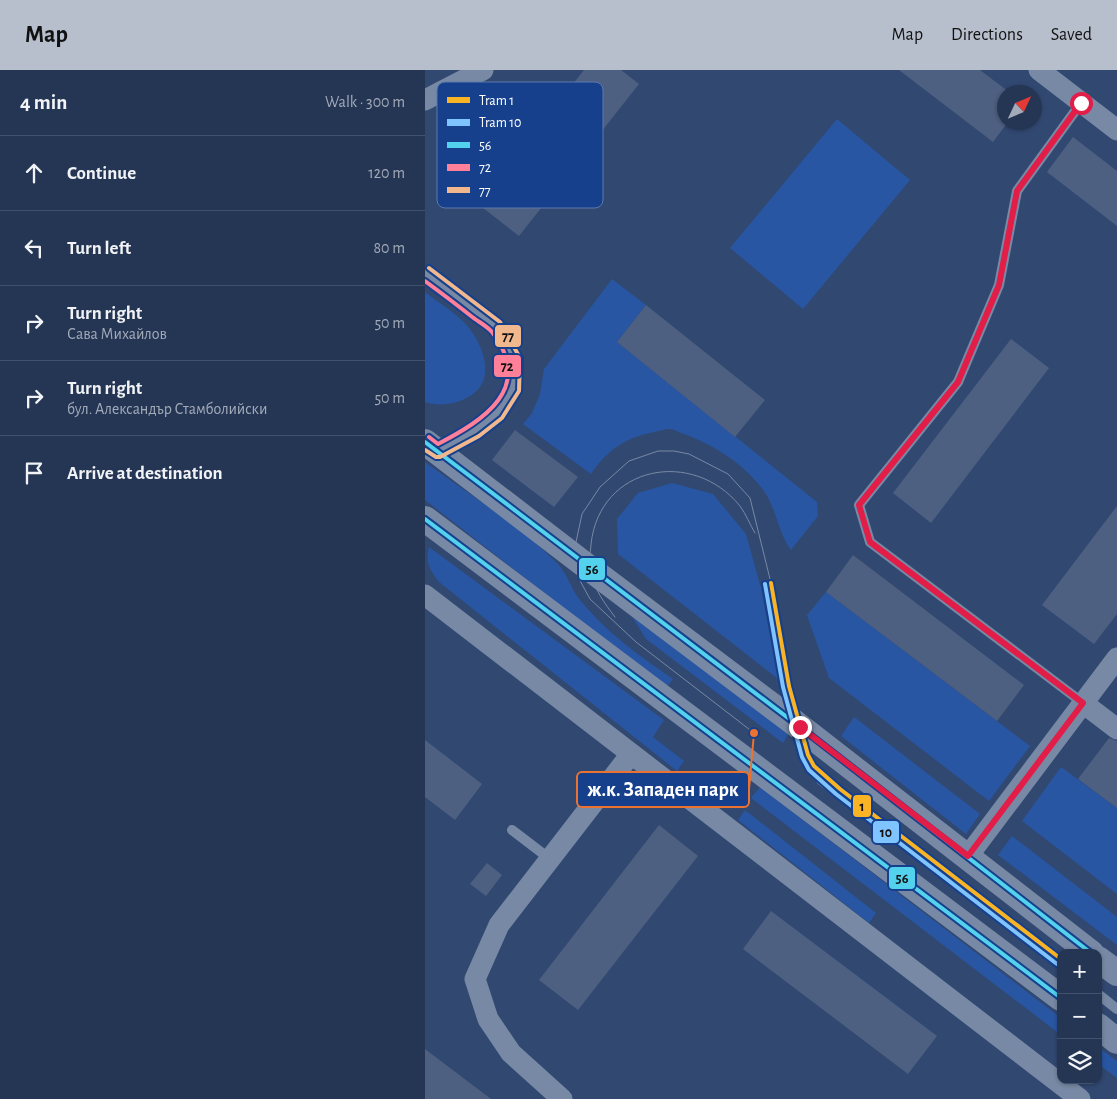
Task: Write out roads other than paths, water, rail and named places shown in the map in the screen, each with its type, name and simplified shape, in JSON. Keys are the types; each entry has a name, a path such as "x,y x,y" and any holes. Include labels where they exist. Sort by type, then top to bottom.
{"street":[{"path":"460,82 483,70"},
{"path":"1039,70 1117,130"},
{"path":"425,100 437,94"},
{"path":"431,446 968,856 1086,949"},
{"path":"425,520 1057,995"},
{"path":"425,595 1080,1099"},
{"path":"968,856 1117,658"},
{"path":"1083,703 1117,729"},
{"path":"562,1099 511,1053 488,1019 475,979 499,925 631,754"},
{"path":"1102,961 1117,973"},
{"path":"1102,1029 1117,1040"}],"lane":[{"path":"1081,103 1017,191 999,285 958,382 859,505 870,542 1083,703"},
{"path":"425,273 496,327 514,358 513,389 497,414 476,430 431,446"},
{"path":"821,780 1057,963"},
{"path":"512,830 550,859"},
{"path":"1102,997 1117,1009"}],"tram line":[{"path":"754,733 636,642 590,599 578,577 573,556 582,514 600,487 629,461 658,451 674,451 689,454 728,474 750,498 771,583"},
{"path":"615,617 603,601 594,583 589,570 589,561 598,517 611,497 630,482 651,474 675,472 698,476 720,488 740,506 755,533"},
{"name":"1","path":"771,583 789,686 808,755 814,766 840,789 1057,956"},
{"name":"10","path":"765,584 783,687 802,757 809,770 836,794 1057,964"}],"place":[{"name":"ж.к. Западен парк","path":"754,733"}]}
